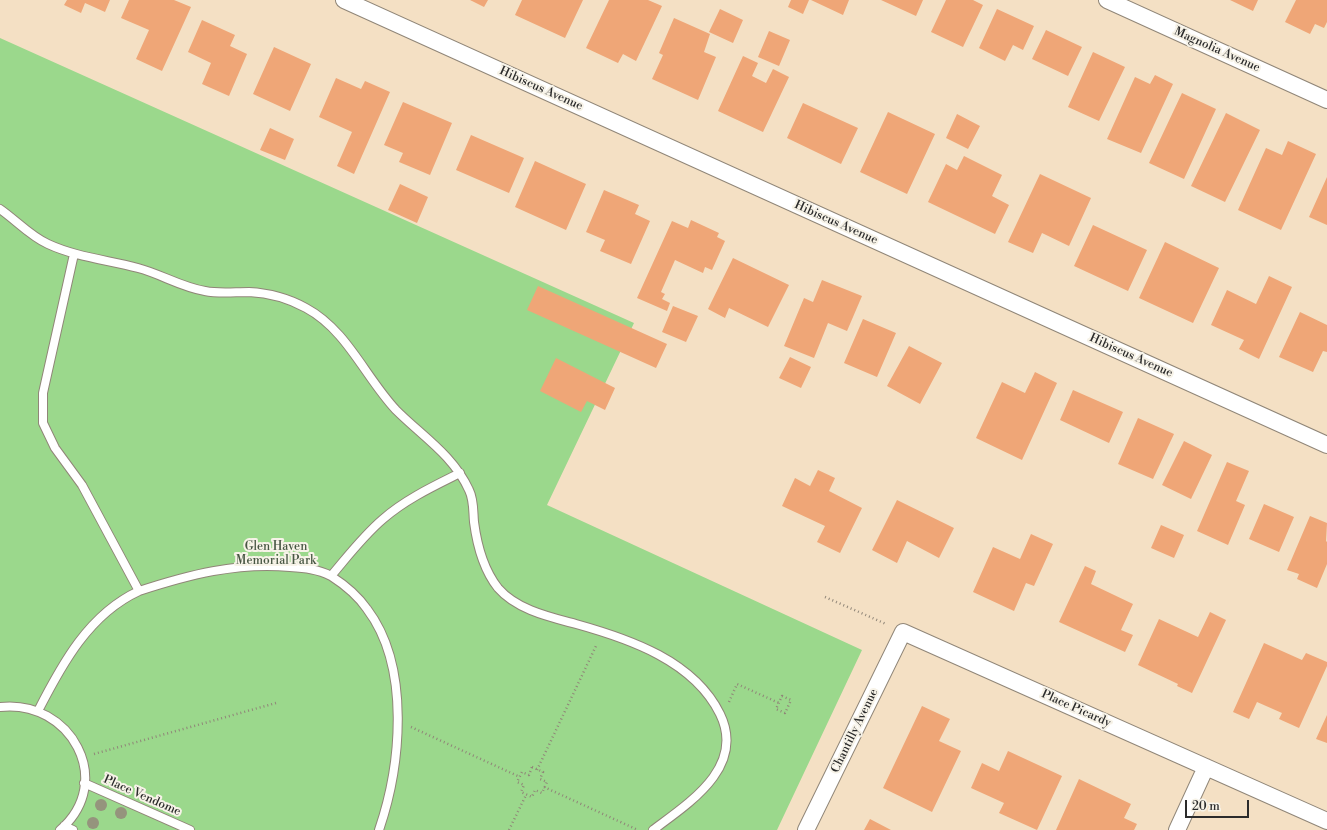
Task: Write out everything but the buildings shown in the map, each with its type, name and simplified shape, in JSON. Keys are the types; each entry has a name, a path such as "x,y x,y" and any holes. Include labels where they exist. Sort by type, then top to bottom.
{"street":[{"name":"Hibiscus Avenue","path":"344,0 1327,445"},
{"name":"Magnolia Avenue","path":"1107,0 1327,100"},
{"name":"Place Picardy","path":"903,632 1327,821"},
{"name":"Chantilly Avenue","path":"806,830 903,632"},
{"path":"1177,830 1206,767"}],"lane":[{"path":"0,208 44,242 74,254 139,268 196,289 210,292 267,294 306,308 322,318 339,335 396,409 443,452 460,473 472,495 479,549 489,572 498,587 514,601 540,614 602,632 647,650 683,670 704,688 721,717 726,732 727,742 723,759 715,774 690,802 653,830"},
{"path":"74,254 43,392 43,423 55,448 82,485 139,591"},
{"path":"331,576 366,534 384,518 420,494 460,473"},
{"path":"38,711 65,661 86,633 112,607 139,591 188,576 239,567 270,565 306,568 331,576 360,600 378,626 392,667 397,721 394,770 389,798 379,830"},
{"name":"Place Vendome","path":"0,707 21,706 38,711 53,718 62,726 76,744 82,758 84,783 81,800 73,815 62,828 73,830"},
{"name":"Place Vendome","path":"84,783 190,830"}],"path":[{"path":"825,597 903,632"},
{"path":"537,770 602,632"},
{"path":"721,717 737,684 779,703"},
{"path":"782,696 791,700 785,713 776,709 779,703 782,696"},
{"path":"82,758 276,703"},
{"path":"397,721 520,777"},
{"path":"532,767 543,772 540,779 547,782 542,793 535,790 532,797 521,792 524,785 517,782 520,777 522,772 529,775 532,767"},
{"path":"544,788 638,830"},
{"path":"509,830 526,794"}],"green space":[{"name":"Glen Haven Memorial Park","path":"0,38 634,323 547,505 862,650 777,830 0,830"}]}
